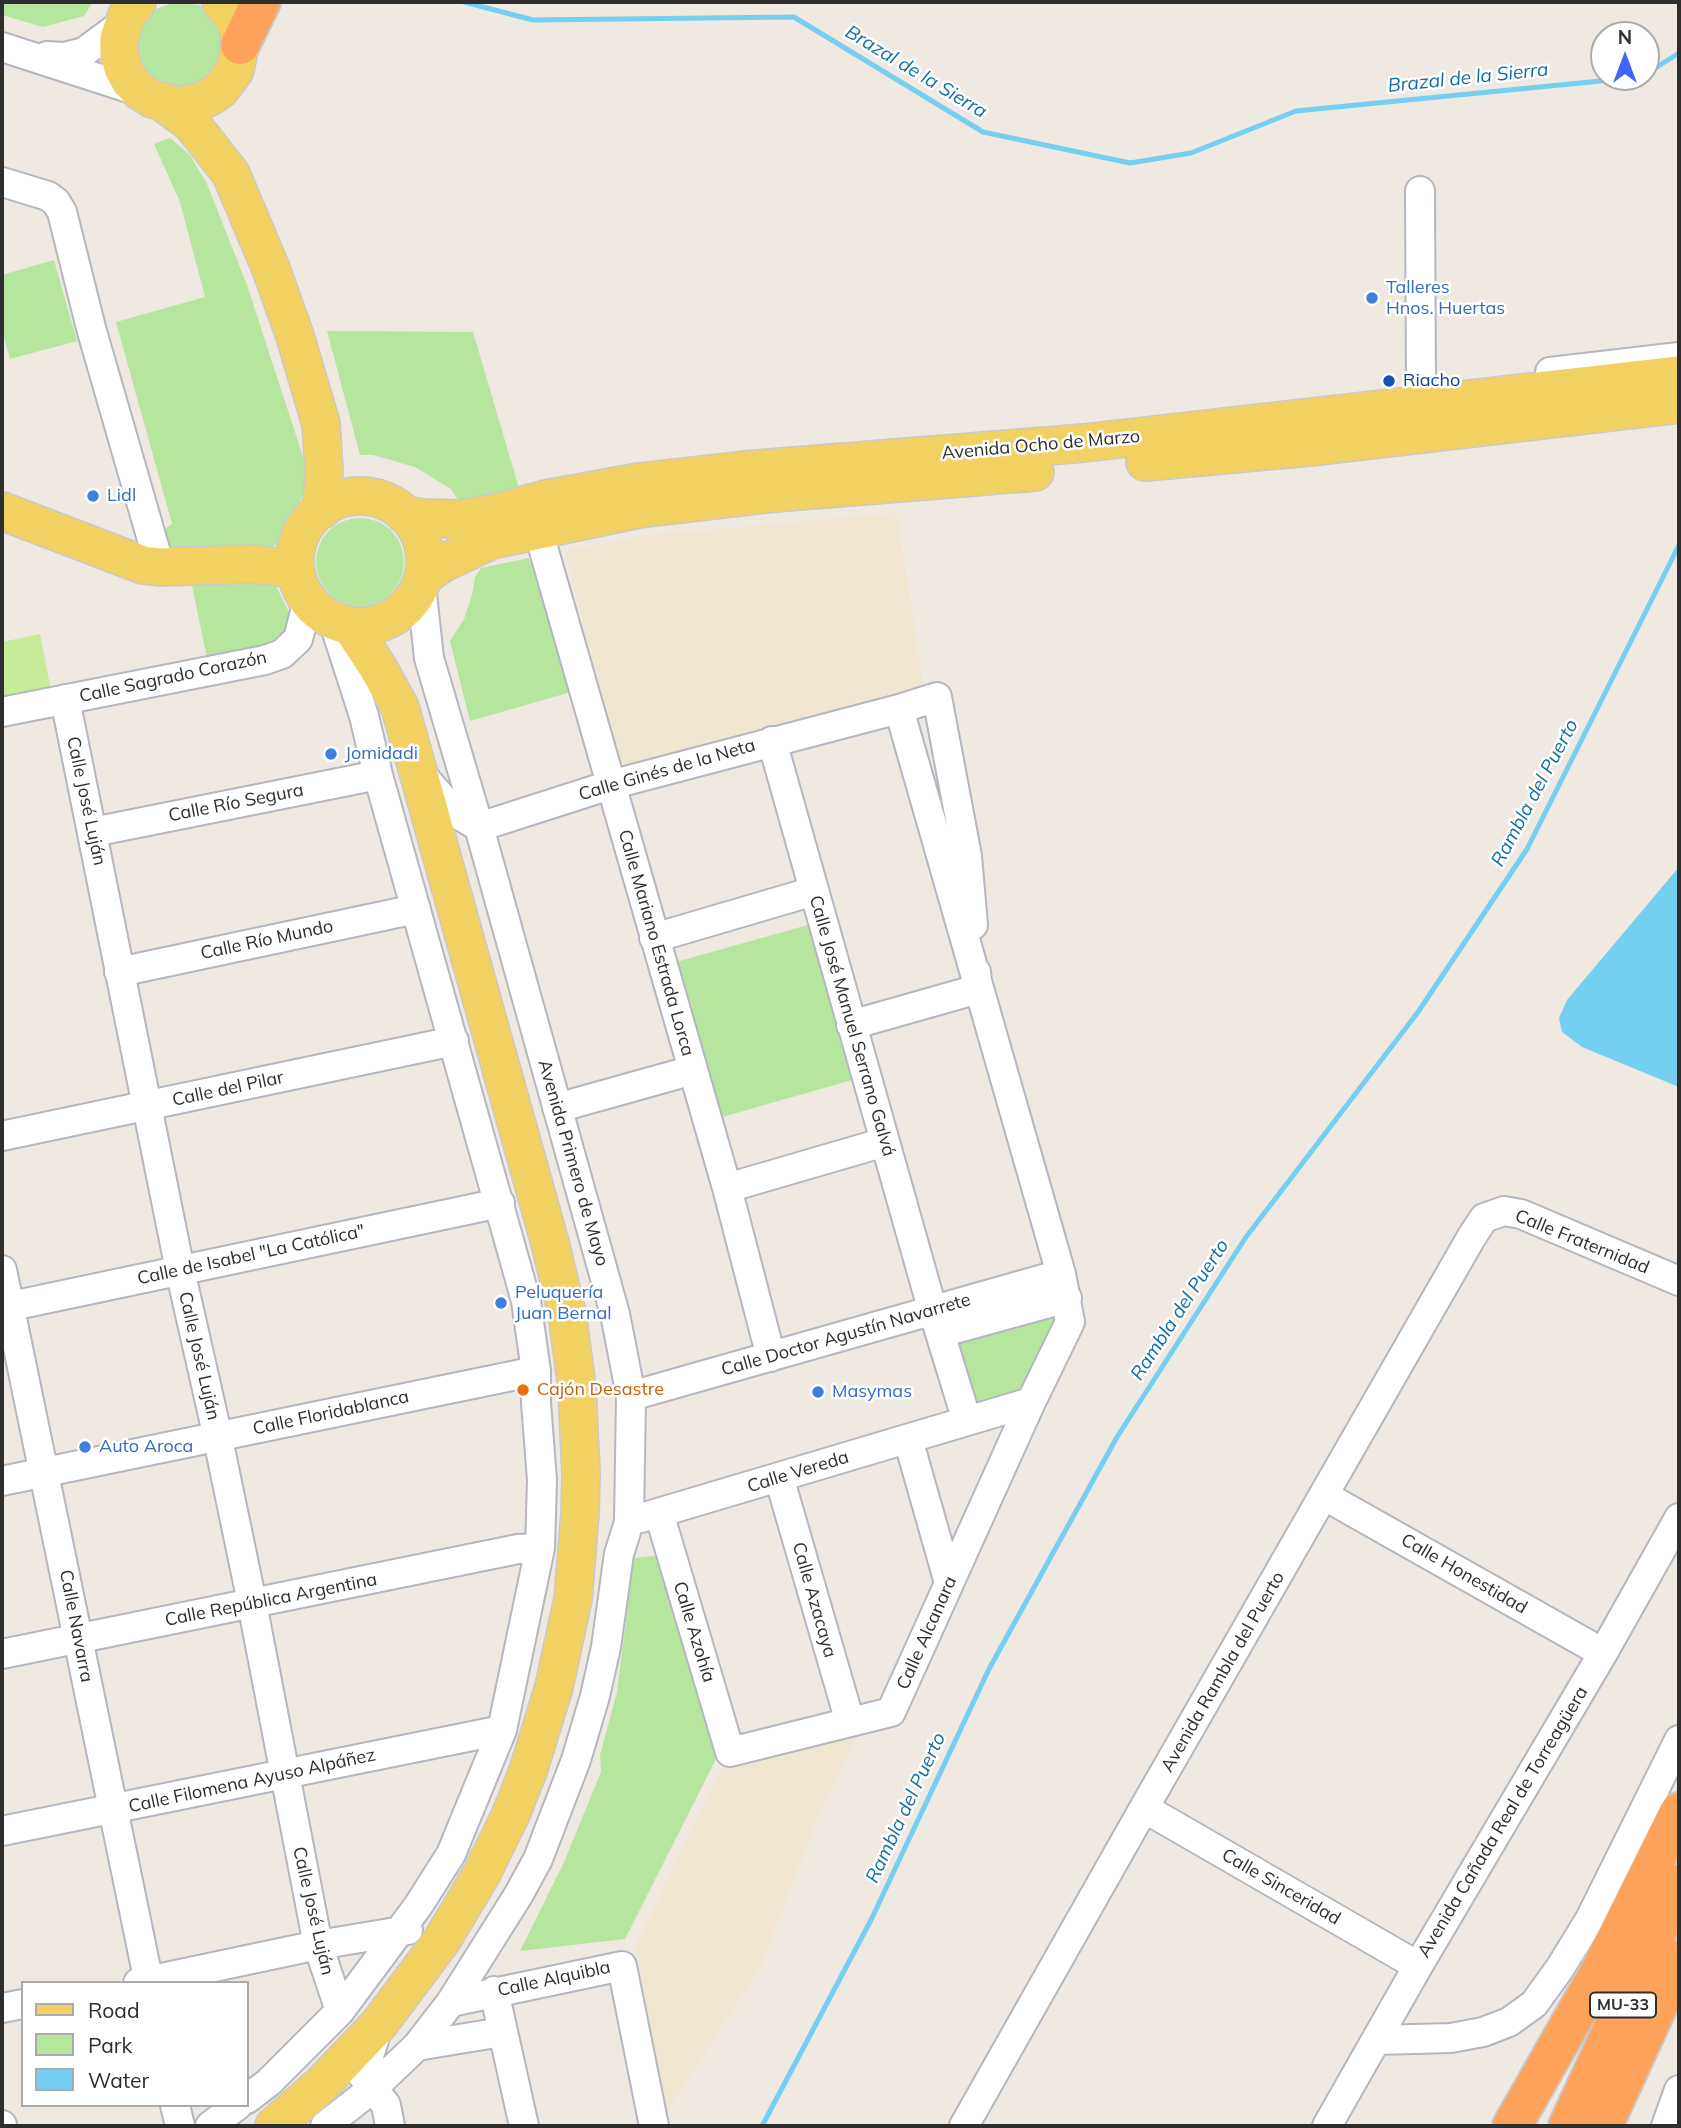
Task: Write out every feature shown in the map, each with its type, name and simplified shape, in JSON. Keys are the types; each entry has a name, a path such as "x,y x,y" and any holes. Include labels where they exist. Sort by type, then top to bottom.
{"highway":[{"path":"240,45 261,2"},
{"path":"1512,2126 1600,1971 1679,1812"},
{"name":"MU-33","path":"1568,2126 1679,1884"},
{"name":"MU-33","path":"1603,2126 1679,1960"}],"main road":[{"path":"153,98 177,106 200,102 228,81 235,69 240,45 239,31 234,18 221,2"},
{"path":"131,8 119,38 123,68 130,81 191,122 231,174 285,306 321,424 342,463 370,498"},
{"path":"228,81 225,120 231,174"},
{"name":"Avenida Ocho de Marzo","path":"405,515 442,520 460,519 546,499 639,482 745,470 1084,443 1679,375"},
{"name":"Avenida Ocho de Marzo","path":"418,589 443,563 476,546 639,509 775,493 1320,446 1679,404"},
{"path":"321,424 324,470 322,510"},
{"path":"2,511 143,565 160,567 253,564 280,557 317,593 371,625 391,618 418,589 424,549 420,537 405,515 389,504 370,498 354,497 337,501 322,510 306,526 317,593"},
{"name":"Avenida Primero de Mayo","path":"274,2126 322,2084 379,2024 432,1939 482,1872 511,1814 543,1727 565,1643 578,1557 580,1426 571,1338 560,1285 400,706 398,648 418,589"},
{"name":"Avenida Primero de Mayo","path":"317,593 377,666 400,706"}],"street":[{"path":"33,56 64,57 84,52 131,8"},
{"path":"2,47 153,98"},
{"path":"2,182 48,196 62,212 91,328 160,567"},
{"path":"1420,191 1421,388"},
{"path":"1084,443 1307,404 1679,357"},
{"name":"Calle Mariano Estrada Lorca","path":"538,530 727,1188 771,1357"},
{"name":"Avenida Primero de Mayo","path":"325,2126 373,2088 417,2046 456,1994 538,1859 576,1760 606,1647 619,1554 629,1522 631,1396 615,1314 429,658 418,589"},
{"name":"Calle Sagrado Corazón","path":"2,712 265,660 282,653 298,639 317,593"},
{"name":"Avenida Primero de Mayo","path":"317,593 364,716 378,775 526,1301 536,1371 542,1480 540,1548 502,1730 451,1854 432,1939 456,1994"},
{"name":"Calle Ginés de la Neta","path":"479,827 610,785 937,697 967,856 978,989"},
{"name":"Calle José Luján","path":"65,699 180,1270 252,1604 318,1945 340,2011"},
{"path":"899,709 1064,1286"},
{"name":"Calle José Manuel Serrano Galvá","path":"772,741 967,1421"},
{"path":"418,771 454,812 479,827"},
{"name":"Calle Río Segura","path":"93,832 378,775"},
{"path":"654,938 814,891"},
{"name":"Calle Río Mundo","path":"119,972 416,909"},
{"path":"851,1024 978,989"},
{"name":"Calle del Pilar","path":"2,1136 454,1041"},
{"path":"557,1108 693,1070"},
{"path":"727,1188 885,1142"},
{"name":"Calle de Isabel \"La Católica\"","path":"5,1307 500,1203"},
{"name":"Calle Fraternidad","path":"1484,1218 1504,1211 1521,1214 1679,1281"},
{"name":"Avenida Rambla del Puerto","path":"964,2126 1484,1218"},
{"name":"Calle Navarra","path":"2,1270 5,1307 44,1472 114,1810 146,1981"},
{"name":"Calle Doctor Agustín Navarrete","path":"631,1396 771,1357 937,1321 1064,1286"},
{"name":"Calle Alcanara","path":"730,1752 891,1712 1070,1322 1064,1286"},
{"name":"Calle Floridablanca","path":"2,1480 536,1371"},
{"name":"Calle Vereda","path":"629,1522 1031,1402"},
{"path":"908,1439 949,1583"},
{"name":"Calle Azacaya","path":"779,1477 850,1722"},
{"name":"Calle Honestidad","path":"1325,1496 1603,1653"},
{"name":"Calle Azohía","path":"659,1513 730,1752"},
{"name":"Avenida Cañada Real de Torreagüera","path":"1327,2126 1679,1518"},
{"name":"Calle República Argentina","path":"2,1654 518,1549 540,1548"},
{"name":"Calle Filomena Ayuso Alpáñez","path":"2,1831 502,1730"},
{"path":"1377,2040 1451,2038 1483,2032 1509,2022 1534,2004 1590,1919 1679,1740"},
{"name":"Calle Sinceridad","path":"1144,1808 1418,1966"},
{"name":"Avenida Primero de Mayo","path":"248,2098 269,2082 340,2011 432,1939 491,1938"},
{"path":"151,1981 318,1945 432,1939"},
{"name":"Calle Alquibla","path":"456,1994 494,1992 622,1966 654,2126"},
{"path":"494,1992 524,2126"},
{"path":"2,2008 21,2004"},
{"name":"Avenida Primero de Mayo","path":"373,2088 363,2076 379,2024"},
{"path":"417,2046 502,2032"},
{"path":"373,2088 386,2105 390,2126"},
{"path":"1666,2126 1679,2090"},
{"path":"175,2107 180,2126"},
{"path":"210,2126 235,2107"}],"shaded area":[{"path":"897,513 924,690 621,773 565,551 649,535"},
{"path":"861,1727 821,1809 760,1968 666,2113 636,1944 726,1761"}],"green space":[{"path":"2,2 93,2 84,16 43,27 2,15"},
{"path":"176,2 199,5 216,16 227,54 201,90 156,86 136,58 137,35 148,16 156,9"},
{"path":"170,138 190,155 207,184 247,285 307,469 303,496 289,516 278,544 259,552 168,550 161,531 172,524 116,322 205,297 180,202 154,144"},
{"path":"54,260 77,341 10,359 2,330 2,275"},
{"path":"327,331 473,332 519,488 458,500 451,489 415,467 373,455 360,455"},
{"path":"360,518 377,522 391,531 400,545 404,562 400,579 391,593 377,602 360,606 343,602 329,593 320,579 316,562 320,545 329,531 343,522"},
{"path":"529,558 571,692 470,721 450,641 464,619 475,577 481,568"},
{"path":"191,581 274,582 294,622 288,642 207,658"},
{"path":"40,634 51,690 2,699 2,642"},
{"path":"822,921 866,1076 708,1121 662,966"},
{"path":"1067,1298 1031,1402 967,1421 940,1333"},
{"path":"655,1556 719,1753 625,1939 520,1951 564,1862 601,1772 600,1755 617,1692 634,1558"}],"water":[{"path":"1679,867 1679,1087 1582,1047 1562,1032 1559,1018 1567,1000"}],"waterway":[{"name":"Brazal de la Sierra","path":"464,2 533,20 794,17 983,132 1130,163 1191,153 1296,111 1590,82"},
{"name":"Brazal de la Sierra","path":"1660,65 1679,53"},
{"name":"Rambla del Puerto","path":"762,2126 871,1920 989,1669 1117,1437 1246,1237 1418,1012 1527,849 1679,545"}],"place":[{"name":"Talleres Hnos. Huertas","path":"1372,298"},
{"name":"Riacho","path":"1389,381"},
{"name":"Lidl","path":"93,496"},
{"name":"Jomidadi","path":"331,754"},
{"name":"Peluquería Juan Bernal","path":"501,1303"},
{"name":"Cajón Desastre","path":"523,1390"},
{"name":"Masymas","path":"818,1392"},
{"name":"Auto Aroca","path":"85,1447"}]}
